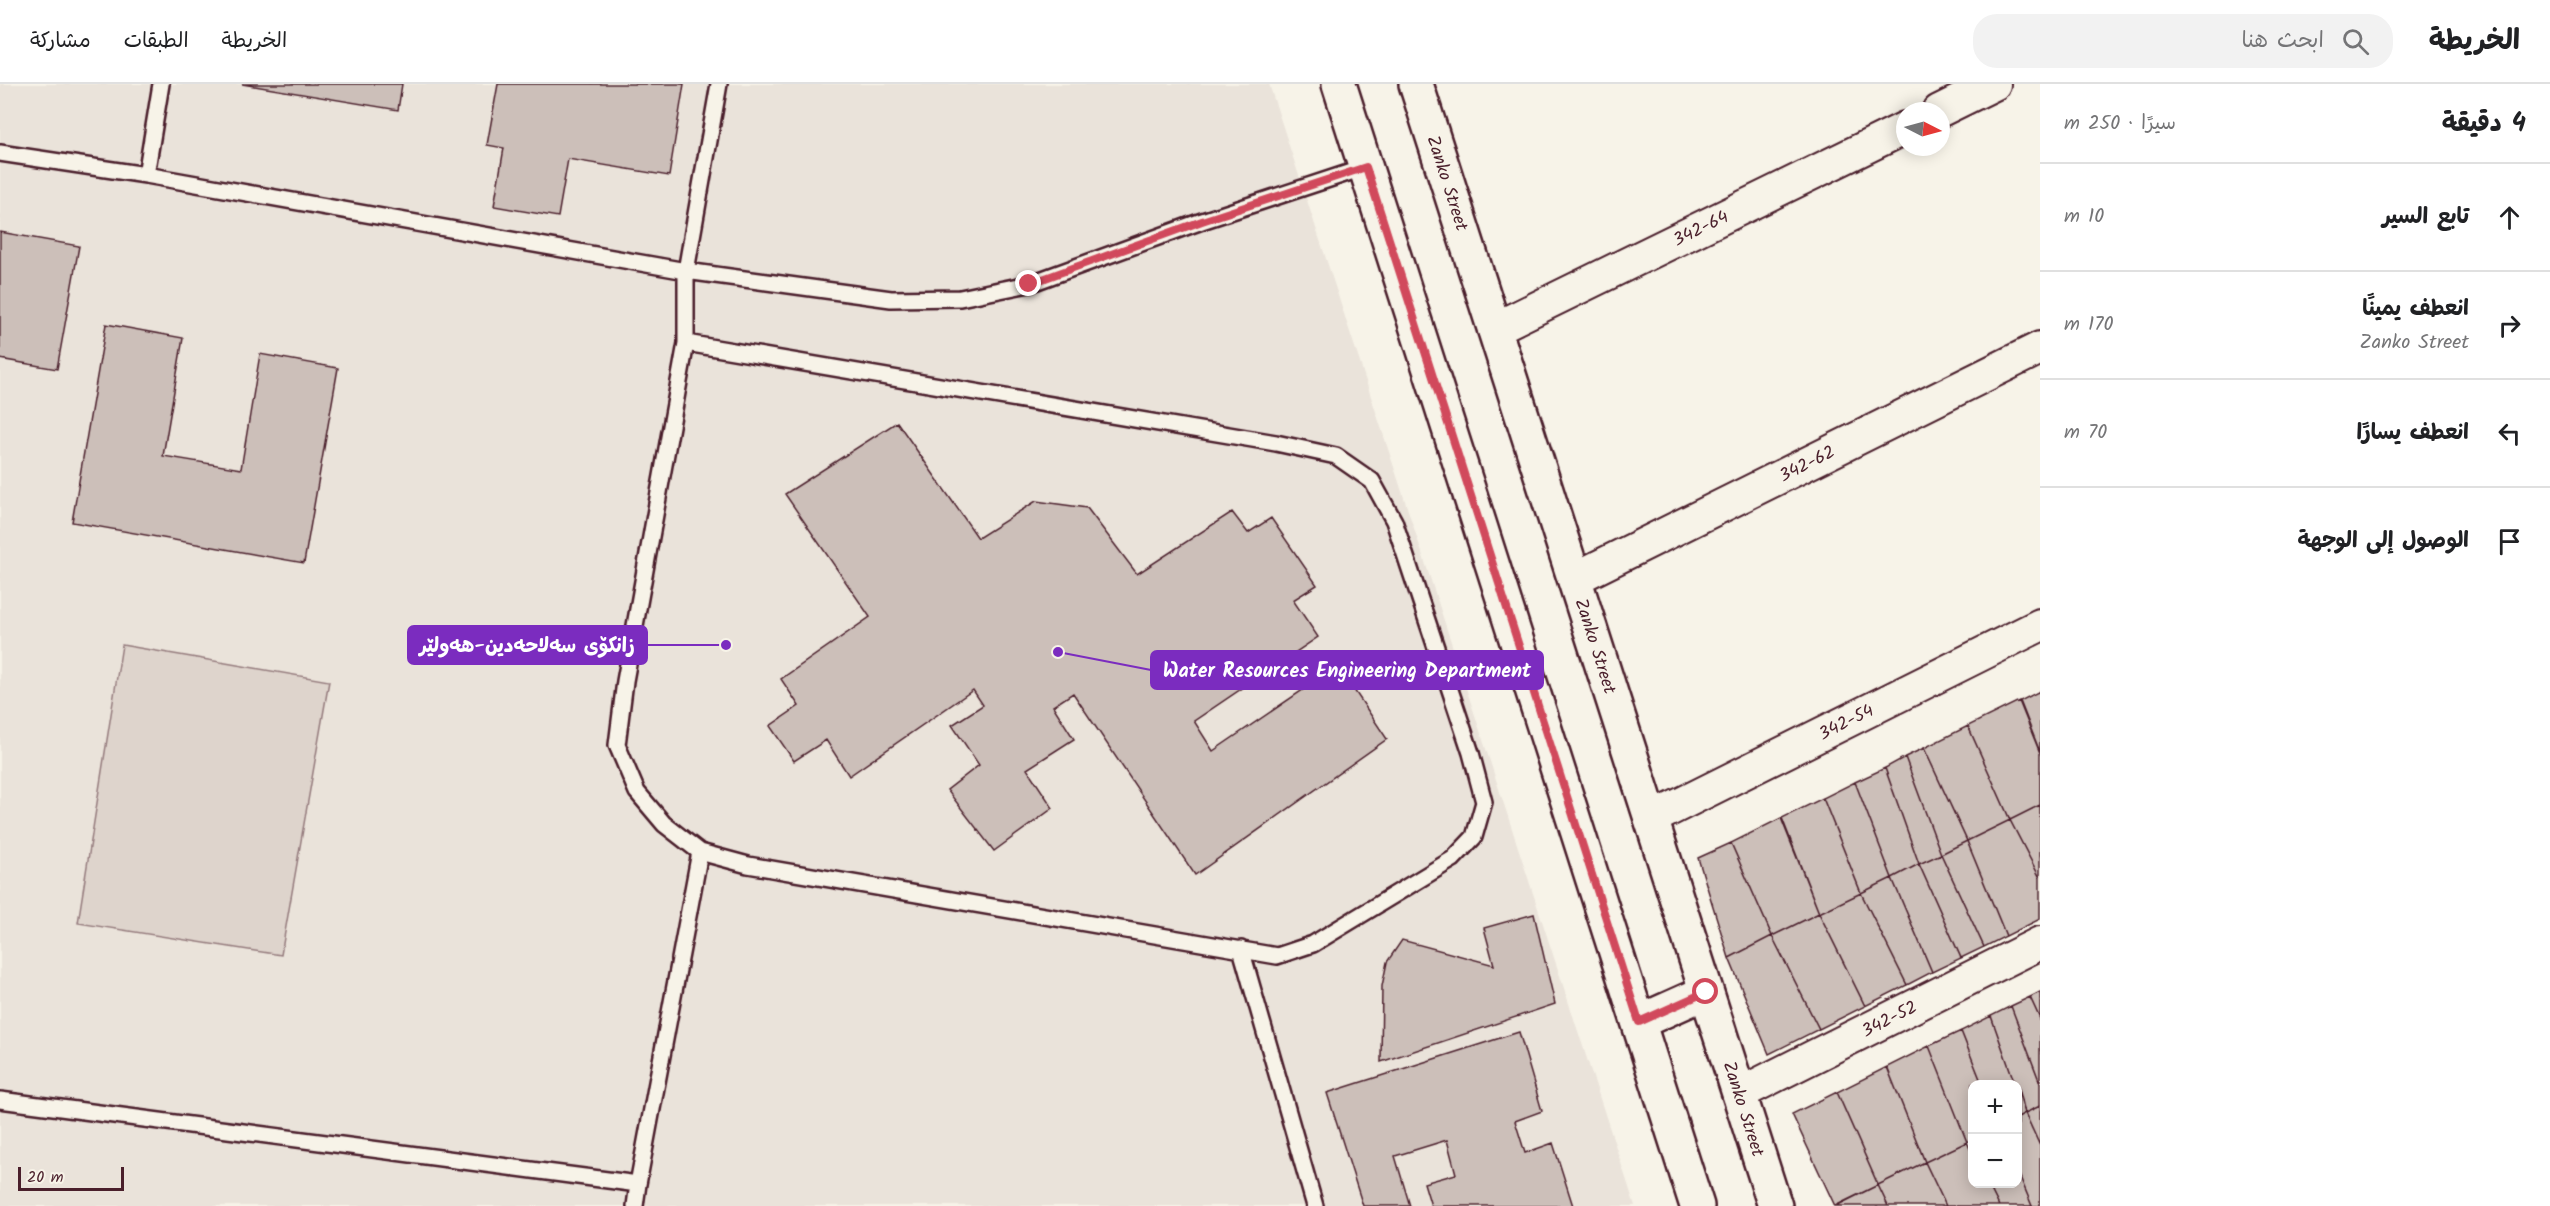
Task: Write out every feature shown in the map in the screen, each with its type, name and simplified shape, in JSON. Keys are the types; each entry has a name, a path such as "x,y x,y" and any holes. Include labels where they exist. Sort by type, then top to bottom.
{"main road":[{"path":"1339,84 1697,1206"},
{"name":"Zanko Street","path":"1416,84 1775,1206"},
{"path":"1639,1022 1706,992"}],"street":[{"path":"1950,106 1994,84"},
{"name":"342-64","path":"1494,329 1896,132"},
{"name":"342-62","path":"1574,579 2040,348"},
{"name":"342-54","path":"1651,819 2040,625"},
{"name":"342-52","path":"1739,1094 2040,943"}],"lane":[{"path":"146,175 161,84"},
{"path":"686,343 1276,443 1336,456 1372,481 1394,521 1471,753 1484,802 1474,837 1453,859 1313,944 1277,956 748,865 700,852 664,824 637,792 617,745 625,681 686,343 686,271 719,84"},
{"path":"0,153 146,175 686,271 891,299 960,298 1029,284 1202,221 1366,167"},
{"path":"635,1206 700,852"},
{"path":"1241,949 1315,1206"},
{"path":"0,1100 638,1184"}],"shaded area":[{"path":"0,84 1269,84 1635,1206 0,1206"},
{"path":"122,645 329,681 281,955 78,923"}],"building":[{"path":"242,84 402,84 398,110"},
{"path":"498,84 684,84 669,176 568,159 558,217 494,206 504,148 487,145"},
{"path":"0,232 79,246 57,369 0,359"},
{"path":"106,324 183,338 163,456 241,469 260,354 338,368 304,563 72,522"},
{"path":"897,422 978,538 1036,501 1087,508 1137,574 1232,512 1248,533 1271,518 1317,585 1293,600 1318,637 1194,721 1213,751 1338,666 1387,739 1195,875 1073,693 1053,706 1074,739 1027,769 1053,808 994,851 947,790 979,765 952,725 983,705 973,690 849,776 826,740 794,761 770,726 799,706 781,679 870,617 785,494"},
{"path":"2040,691 2040,752 2020,701"},
{"path":"2019,701 2040,753 2040,805 2010,820 1968,726"},
{"path":"1968,726 2010,820 1967,841 1924,748"},
{"path":"1924,748 1967,841 1941,854 1905,757"},
{"path":"1905,757 1941,854 1919,864 1885,768"},
{"path":"1885,768 1919,864 1892,878 1855,782"},
{"path":"1855,782 1892,878 1861,893 1823,798"},
{"path":"1823,798 1861,893 1819,913 1782,818"},
{"path":"2040,805 2040,878 2010,820"},
{"path":"1781,818 1819,913 1772,936 1731,843"},
{"path":"2010,820 2040,878 2040,919 2006,936 1967,841"},
{"path":"1967,841 2006,936 1984,947 1941,854"},
{"path":"1731,843 1772,936 1729,958 1698,858"},
{"path":"1941,854 1984,947 1961,958 1919,864"},
{"path":"1919,864 1961,958 1932,972 1892,878"},
{"path":"1892,878 1932,972 1907,985 1861,893"},
{"path":"1861,893 1907,985 1865,1006 1819,913"},
{"path":"1819,913 1865,1006 1819,1029 1772,936"},
{"path":"1534,914 1555,1004 1381,1062 1382,986 1387,962 1402,940 1494,965 1484,928"},
{"path":"1772,936 1819,1029 1769,1054 1729,958"},
{"path":"2040,992 2040,1019 2030,997"},
{"path":"2030,997 2040,1019 2040,1083 2011,1006"},
{"path":"2011,1006 2040,1083 2040,1106 2025,1113 2022,1101 2022,1080 2014,1080 1991,1016"},
{"path":"1991,1016 2014,1080 1980,1080 1961,1031"},
{"path":"1961,1031 1980,1080 1968,1080 1967,1142 1929,1046"},
{"path":"1519,1032 1542,1111 1515,1121 1525,1153 1553,1143 1573,1206 1431,1206 1424,1183 1456,1174 1447,1140 1395,1156 1410,1206 1363,1206 1327,1093"},
{"path":"1929,1046 1967,1142 1925,1162 1887,1067"},
{"path":"1887,1067 1925,1162 1878,1185 1837,1092"},
{"path":"1837,1092 1878,1185 1835,1206 1792,1114"},
{"path":"2040,1106 2040,1146 2025,1113"},
{"path":"2025,1113 2040,1146 2040,1206 2032,1206 2022,1182 2022,1115"},
{"path":"1967,1142 1968,1188 1990,1188 1999,1206 1946,1206 1925,1162"},
{"path":"1925,1162 1946,1206 1888,1206 1878,1185"},
{"path":"2022,1182 2032,1206 1999,1206 1990,1188 2022,1188"},
{"path":"1878,1185 1888,1206 1836,1206"}],"place":[{"name":"زانکۆی سەلاحەدین-هەولێر","path":"726,645"},
{"name":"Water Resources Engineering Department","path":"1058,652"}],"route":[{"path":"1029,284 1202,221 1366,167 1639,1022 1706,992"}]}
